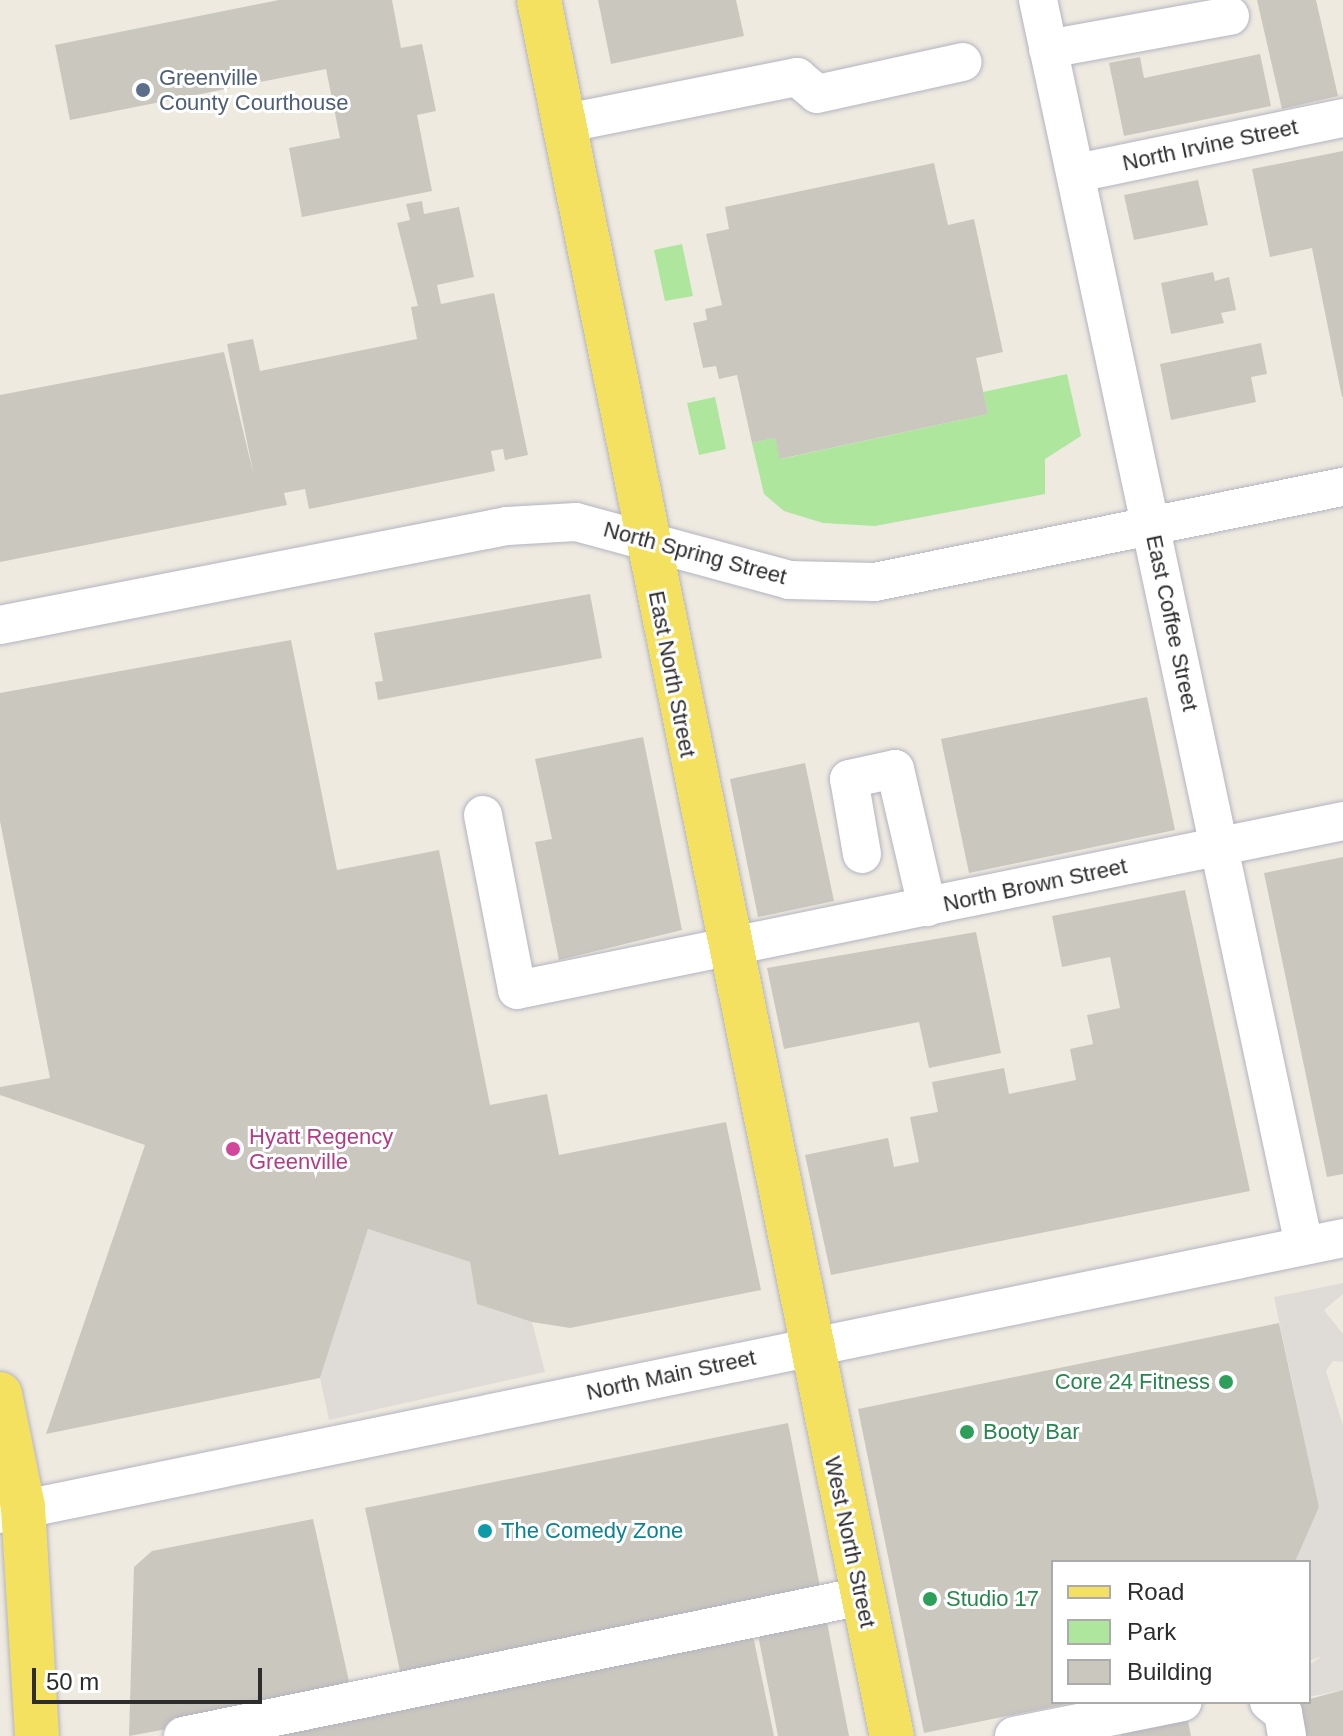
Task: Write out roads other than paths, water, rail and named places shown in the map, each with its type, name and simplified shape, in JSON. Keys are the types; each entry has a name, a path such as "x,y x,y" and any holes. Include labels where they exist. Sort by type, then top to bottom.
{"main road":[{"name":"East North Street","path":"539,0 809,1347"},
{"name":"West North Street","path":"809,1347 892,1736"},
{"path":"0,1394 37,1736"}],"street":[{"name":"East Coffee Street","path":"1038,0 1304,1245"},
{"path":"1048,49 1230,16"},
{"path":"562,124 797,77 817,94 963,62"},
{"name":"North Irvine Street","path":"1077,173 1343,118"},
{"name":"North Spring Street","path":"0,625 507,526 576,522 644,536 742,569 838,585 1343,487"},
{"path":"862,854 849,779 895,769 927,907"},
{"name":"North Brown Street","path":"483,815 517,990 1343,821"},
{"name":"North Main Street","path":"11,1510 1343,1238"},
{"path":"183,1736 862,1596"},
{"path":"1014,1736 1173,1704"},
{"path":"1272,1704 1283,1713 1287,1736"}],"place":[{"name":"Greenville County Courthouse","path":"143,90"},
{"name":"Hyatt Regency Greenville","path":"233,1149"},
{"name":"Core 24 Fitness","path":"1226,1382"},
{"name":"Booty Bar","path":"967,1432"},
{"name":"The Comedy Zone","path":"485,1531"},
{"name":"Studio 17","path":"930,1599"}]}
